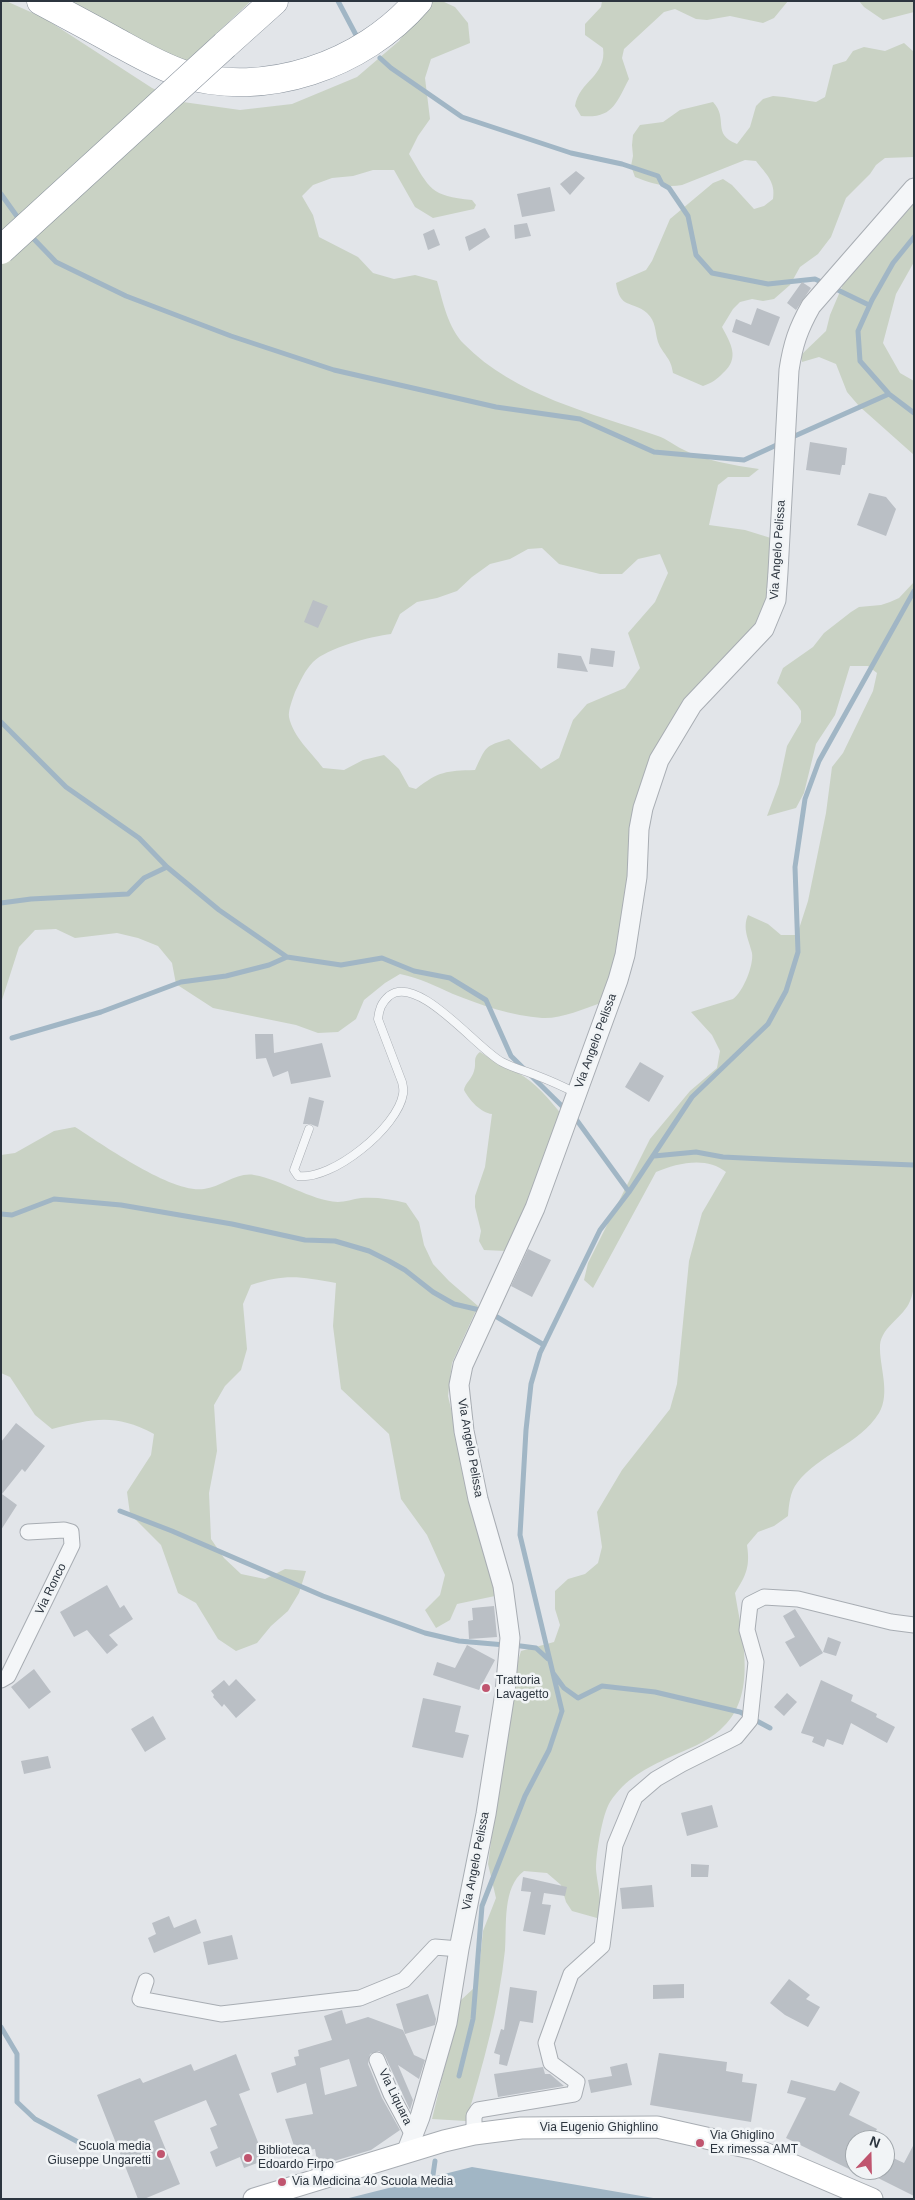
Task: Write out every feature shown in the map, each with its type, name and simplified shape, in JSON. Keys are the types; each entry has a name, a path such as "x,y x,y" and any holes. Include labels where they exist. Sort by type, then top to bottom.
{"highway":[{"path":"40,1 163,67 206,80 234,82 270,80 338,62 391,30 418,1"},
{"path":"1,250 274,1"}],"main road":[{"name":"Via Eugenio Ghighlino","path":"254,2199 410,2144 444,2141 474,2134 521,2128 657,2127 755,2149 872,2199"}],"street":[{"name":"Via Angelo Pelissa","path":"410,2144 447,2023 459,1949 486,1814 505,1694 510,1638 503,1586 474,1480 464,1431 459,1385 463,1365 535,1208 612,998 625,955 637,877 639,829 643,808 658,760 692,705 764,629 776,600 789,370 793,345 799,327 811,306 914,188"},
{"name":"Via Ronco","path":"1,1680 8,1676 72,1545 72,1532 64,1530 28,1532"},
{"path":"474,2134 474,2116 478,2110 574,2094 577,2082 551,2063 546,2043 571,1974 602,1946 615,1845 635,1797 656,1779 736,1737 750,1720 756,1662 747,1630 750,1604 764,1597 798,1599 891,1622 914,1625"},
{"path":"146,1981 140,1999 221,2014 360,1998 404,1980 435,1946 459,1949"},
{"name":"Via Liquara","path":"377,2060 410,2144"}],"lane":[{"path":"309,1129 294,1170 298,1176 312,1176 333,1168 360,1150 381,1132 397,1110 404,1093 402,1082 378,1020 381,1005 392,994 411,992 418,995 431,1003 490,1054 503,1062 577,1093"}],"green space":[{"path":"1,1 6,1 44,18 152,88 183,102 240,110 292,104 357,77 399,41 426,1 442,1 455,7 468,23 470,43 431,59 425,78 430,119 418,136 409,154 427,183 433,189 447,196 472,200 476,205 474,209 433,218 415,207 394,170 373,170 353,176 332,178 313,185 302,196 313,215 319,237 358,257 373,273 394,279 415,275 437,281 450,323 458,338 484,362 530,390 555,401 661,437 700,457 759,469 749,477 728,477 718,485 709,525 745,530 774,539 770,586 764,614 674,717 657,749 627,886 611,976 601,1003 557,1017 531,1017 485,1006 421,980 400,974 364,1000 356,1019 338,1032 318,1033 296,1025 213,1008 176,984 172,963 158,946 138,938 117,933 75,938 56,929 35,930 19,947 1,1003","holes":["542,548 559,564 600,574 622,574 638,559 660,554 668,573 655,602 628,633 640,668 625,688 587,704 573,720 559,758 541,769 509,739 487,748 475,770 443,773 416,789 409,787 399,769 384,755 363,760 344,770 323,768 294,731 289,714 295,692 305,672 320,657 350,644 391,634 400,614 417,602 457,591 490,564 510,559 528,549"]},
{"path":"61,1 251,1 184,64"},
{"path":"602,1 788,1 774,18 763,23 730,16 707,20 696,19 675,9 664,12 624,49 622,58 629,79 617,102 607,112 600,115 581,116 575,106 578,97 597,72 603,58 603,48 585,35 585,24 601,7"},
{"path":"859,1 914,1 914,12 883,20 864,7"},
{"path":"904,43 914,52 914,157 885,158 876,165 870,174 846,198 831,237 818,254 800,267 790,285 774,299 763,301 752,299 740,302 733,309 722,327 731,345 733,356 728,367 719,377 703,386 673,373 671,363 658,342 655,327 650,316 642,309 624,301 620,297 616,283 646,270 652,261 670,219 713,183 723,179 732,185 754,209 764,206 773,199 774,193 772,183 756,161 745,160 675,186 652,183 635,177 631,166 633,156 632,145 633,135 640,125 663,122 680,110 713,102 720,114 722,131 729,140 737,144 750,127 756,106 763,99 773,96 816,102 825,97 833,65 846,61 853,51 864,47 885,51"},
{"path":"914,202 914,262 896,294 883,343 900,373 914,381 914,455 859,406 847,392 836,364 819,357 802,362 801,355 826,331 830,315 844,282"},
{"path":"914,582 914,1286 907,1307 885,1332 880,1345 884,1388 882,1405 871,1424 851,1441 816,1464 797,1483 791,1494 788,1516 774,1526 758,1532 747,1545 747,1570 735,1593 745,1665 740,1701 732,1716 715,1734 703,1742 644,1770 622,1787 610,1802 602,1825 597,1854 596,1869 600,1906 597,1918 572,1911 566,1902 561,1885 547,1873 524,1871 517,1878 512,1887 507,1908 505,1950 495,2015 466,2121 432,2119 461,2000 474,1988 479,1970 483,1931 496,1898 488,1864 513,1678 521,1651 554,1642 560,1625 555,1609 555,1591 568,1579 585,1574 598,1563 602,1547 597,1512 622,1470 670,1409 677,1384 689,1261 702,1213 726,1172 710,1164 692,1163 673,1166 656,1172 593,1288 584,1280 588,1263 650,1139 690,1091 717,1068 720,1051 712,1035 691,1012 733,999 744,985 750,971 752,958 746,930 748,915 768,924 781,935 797,935 808,901 826,813 832,767 843,753 873,691 877,673 868,666 850,666 835,715 816,744 804,793 796,808 767,816 779,784 787,746 801,722 801,711 798,706 777,683 783,668 813,647 824,633 851,612 859,607 881,605 899,598"},
{"path":"480,1052 530,1081 562,1115 535,1187 505,1251 484,1250 479,1241 481,1231 475,1207 475,1196 485,1167 492,1114 476,1105 464,1090 473,1074 475,1059"},
{"path":"75,1127 156,1176 174,1184 190,1188 210,1188 241,1176 254,1175 327,1200 341,1202 372,1198 406,1203 419,1222 424,1245 433,1264 449,1281 478,1306 452,1363 448,1396 495,1596 457,1604 450,1620 436,1628 425,1610 440,1595 445,1575 427,1535 401,1499 389,1434 341,1389 333,1326 336,1283 294,1277 275,1279 251,1285 243,1304 247,1349 241,1370 225,1386 214,1405 217,1451 209,1493 211,1539 224,1558 241,1574 265,1579 285,1569 306,1571 299,1593 288,1611 271,1626 257,1643 236,1651 218,1639 196,1603 178,1593 161,1545 130,1514 127,1492 151,1455 154,1434 127,1423 103,1420 52,1429 35,1415 10,1377 1,1373 1,1155 15,1153 54,1131"}],"water":[{"path":"472,2167 659,2199 345,2199"}],"building":[{"path":"576,171 585,178 570,195 560,184"},
{"path":"550,187 555,211 522,217 517,194"},
{"path":"527,223 531,236 515,239 514,225"},
{"path":"485,228 490,237 469,251 465,237"},
{"path":"434,229 440,245 428,250 423,234"},
{"path":"802,282 811,288 796,310 787,303"},
{"path":"757,308 780,317 769,346 732,332 736,319 751,325"},
{"path":"810,442 847,448 845,465 842,465 840,475 806,470"},
{"path":"869,493 886,497 896,509 886,536 857,525"},
{"path":"313,600 328,606 318,628 304,622"},
{"path":"591,648 615,651 613,667 589,664"},
{"path":"558,653 581,656 588,672 557,668"},
{"path":"255,1034 273,1034 274,1053 322,1043 331,1077 291,1084 288,1071 273,1077 266,1058 256,1059"},
{"path":"640,1062 664,1076 649,1102 625,1087"},
{"path":"309,1097 324,1101 318,1127 303,1124"},
{"path":"528,1249 551,1260 532,1297 511,1286"},
{"path":"16,1423 45,1446 25,1472 22,1469 2,1494 17,1505 1,1530 1,1442"},
{"path":"107,1585 120,1608 124,1605 133,1619 109,1635 118,1645 107,1654 87,1630 74,1637 60,1612"},
{"path":"494,1606 497,1637 469,1639 468,1621 473,1620 472,1608"},
{"path":"795,1609 823,1653 800,1667 785,1642 795,1637 783,1616"},
{"path":"828,1637 841,1642 836,1656 823,1652"},
{"path":"467,1645 495,1660 479,1690 433,1675 437,1662 455,1668"},
{"path":"34,1669 51,1692 29,1709 11,1687"},
{"path":"236,1679 256,1700 236,1718 224,1704 222,1707 213,1697 214,1695 211,1691 224,1680 229,1686"},
{"path":"821,1680 853,1695 851,1701 877,1714 876,1717 895,1727 887,1743 851,1723 843,1745 827,1739 824,1747 812,1742 814,1737 801,1733"},
{"path":"787,1693 797,1702 784,1716 774,1707"},
{"path":"423,1698 461,1706 455,1732 469,1735 463,1758 412,1747"},
{"path":"153,1716 166,1739 145,1752 131,1729"},
{"path":"48,1756 51,1768 24,1774 21,1761"},
{"path":"712,1805 718,1827 687,1836 681,1813"},
{"path":"691,1864 709,1865 708,1877 691,1877"},
{"path":"523,1877 567,1887 565,1896 544,1893 542,1904 551,1905 545,1935 523,1931 531,1892 521,1891"},
{"path":"652,1885 654,1907 622,1909 620,1888"},
{"path":"169,1916 174,1928 196,1919 201,1933 154,1953 148,1938 156,1934 152,1923"},
{"path":"232,1935 238,1959 208,1965 203,1942"},
{"path":"789,1979 810,1995 806,1999 820,2007 808,2027 785,2015 770,2003"},
{"path":"684,1984 684,1998 653,1999 653,1985"},
{"path":"510,1987 537,1991 533,2023 520,2021 507,2066 499,2064 500,2055 494,2053 501,2029 504,2030"},
{"path":"428,1994 436,2019 435,2025 405,2034 396,2004"},
{"path":"342,2010 346,2024 368,2017 403,2030 414,2055 425,2060 419,2079 398,2065 413,2100 410,2110 385,2056 379,2051 370,2054 368,2064 382,2098 400,2130 371,2150 334,2161 317,2161 315,2149 296,2152 285,2119 313,2114 306,2083 277,2093 271,2073 296,2065 294,2057 299,2056 298,2050 332,2040 324,2016","holes":["349,2059 357,2086 325,2095 320,2068"]},
{"path":"659,2053 727,2062 726,2071 743,2074 742,2082 757,2084 751,2122 650,2105"},
{"path":"236,2054 250,2090 239,2094 265,2160 244,2168 240,2157 216,2167 210,2152 218,2148 210,2128 217,2125 206,2100 154,2121 180,2184 144,2199 138,2199 97,2095 140,2078 143,2083 191,2064 194,2071"},
{"path":"627,2063 632,2085 591,2093 588,2080 612,2076 610,2067"},
{"path":"543,2067 545,2074 550,2074 564,2086 498,2097 494,2074"},
{"path":"791,2080 835,2091 840,2082 860,2092 849,2115 877,2129 845,2130 845,2167 786,2138 806,2098 787,2093"},
{"path":"914,2144 914,2196 882,2180 895,2180 895,2159 904,2163"}],"waterway":[{"path":"338,1 356,35"},
{"path":"380,58 391,68 462,117 571,153 622,164 658,176 662,184 669,188 688,216 696,255 712,273 768,284 815,279 869,305"},
{"path":"1,194 21,222"},
{"path":"30,235 56,262 126,296 231,336 334,370 496,407 580,419 654,452 744,460 781,443"},
{"path":"914,237 893,263 872,300 858,331 860,361 889,394 914,413"},
{"path":"788,439 889,394"},
{"path":"459,2076 473,2019 482,1906 525,1796 549,1750 562,1711 520,1535 526,1430 531,1384 540,1353 600,1230 629,1192 692,1097 768,1024 786,991 798,952 795,867 805,799 819,761 914,591"},
{"path":"1,722 66,787 139,838 167,867 219,910 287,957 341,965 382,958 414,971 450,978 486,1000 511,1056 566,1110"},
{"path":"1,903 31,899 128,894 144,878 167,867"},
{"path":"12,1038 101,1012 181,982 226,976 269,965 287,957"},
{"path":"573,1115 629,1192"},
{"path":"654,1156 696,1152 723,1157 914,1165"},
{"path":"1,1214 12,1215 54,1199 121,1205 232,1224 305,1240 335,1241 369,1251 389,1261 405,1270 433,1292 454,1304 484,1311"},
{"path":"492,1314 544,1345"},
{"path":"120,1511 172,1531 323,1596 425,1633 459,1641 505,1645"},
{"path":"513,1645 536,1648 548,1659"},
{"path":"553,1673 564,1688 578,1698 602,1686 655,1692 740,1712 770,1728"},
{"path":"1,2027 17,2054 17,2102 35,2119 80,2143"},
{"path":"432,2182 435,2161"}],"place":[{"name":"Trattoria Lavagetto","path":"486,1688"},
{"name":"Via Ghiglino Ex rimessa AMT","path":"700,2143"},
{"name":"Scuola media Giuseppe Ungaretti","path":"161,2154"},
{"name":"Biblioteca Edoardo Firpo","path":"248,2158"},
{"name":"Via Medicina 40 Scuola Media","path":"282,2182"}]}
